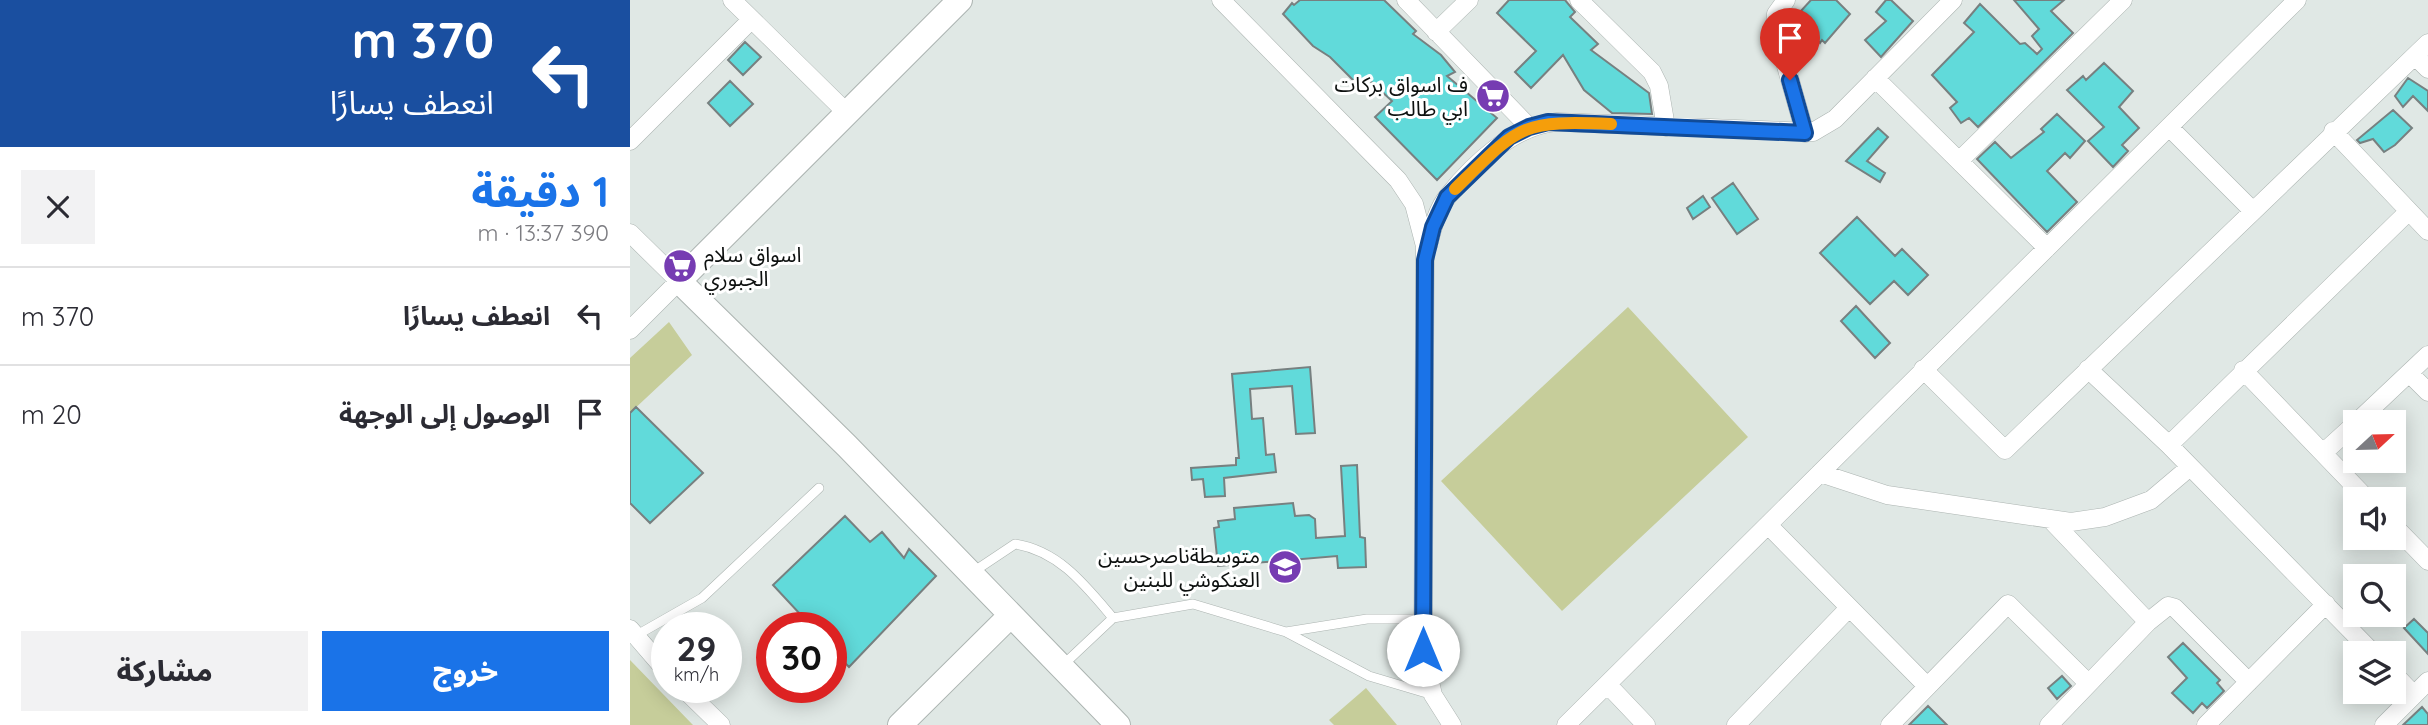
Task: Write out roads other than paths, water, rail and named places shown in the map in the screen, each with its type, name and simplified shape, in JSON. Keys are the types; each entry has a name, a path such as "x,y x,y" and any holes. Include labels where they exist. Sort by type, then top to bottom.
{"street":[{"path":"732,0 847,114"},
{"path":"630,330 960,0"},
{"path":"1221,0 1407,191 1423,231 1424,666 1433,695 1452,725"},
{"path":"1406,0 1529,127"},
{"path":"1436,32 1469,0"},
{"path":"1579,0 1652,72 1659,86 1666,127"},
{"path":"1786,0 1776,14 1775,27 1805,133"},
{"path":"1425,260 1433,227 1447,197 1500,144 1529,127 1557,122 1805,133 1829,125 1953,0"},
{"path":"1959,161 2123,0"},
{"path":"1566,725 2169,127 2290,2"},
{"path":"630,141 751,20"},
{"path":"1923,369 2005,450 2333,131 2428,43"},
{"path":"2414,56 2428,69"},
{"path":"1875,78 2047,248"},
{"path":"2169,127 2252,211"},
{"path":"2333,131 2428,231"},
{"path":"1407,191 1426,197 1447,197"},
{"path":"2169,445 2409,211"},
{"path":"630,233 847,446 1118,725"},
{"path":"2370,410 2428,355"},
{"path":"2088,369 2169,445 2361,641"},
{"path":"2243,370 2356,487"},
{"path":"2410,374 2428,392"},
{"path":"2323,453 2343,435"},
{"path":"1820,473 1888,495 2071,522 2105,517 2151,500 2190,467"},
{"path":"2049,519 2148,622"},
{"path":"1768,525 1927,686"},
{"path":"2406,538 2428,561"},
{"path":"1890,725 2008,604 2088,683"},
{"path":"2206,725 2326,604"},
{"path":"2049,725 2164,607 2172,606 2249,682"},
{"path":"1736,725 1849,608"},
{"path":"900,725 1010,616"},
{"path":"634,632 651,653"},
{"path":"2384,725 2428,681"},
{"path":"1608,685 1646,725"},
{"path":"2406,687 2414,695"},
{"path":"698,703 721,725"}],"lane":[{"path":"634,632 702,598 819,488"},
{"path":"970,574 1015,544 1034,547 1072,570 1113,618"},
{"path":"1060,667 1113,618 1193,604 1286,632 1369,676 1433,695"},
{"path":"1286,632 1367,620 1423,619"}],"place":[{"name":"ف اسواق بركات ابي طالب","path":"1493,96"},
{"name":"اسواق سلام الجبوري","path":"680,266"},
{"name":"متوسطةناصرحسين العنكوشي للبنين","path":"1285,567"}]}
